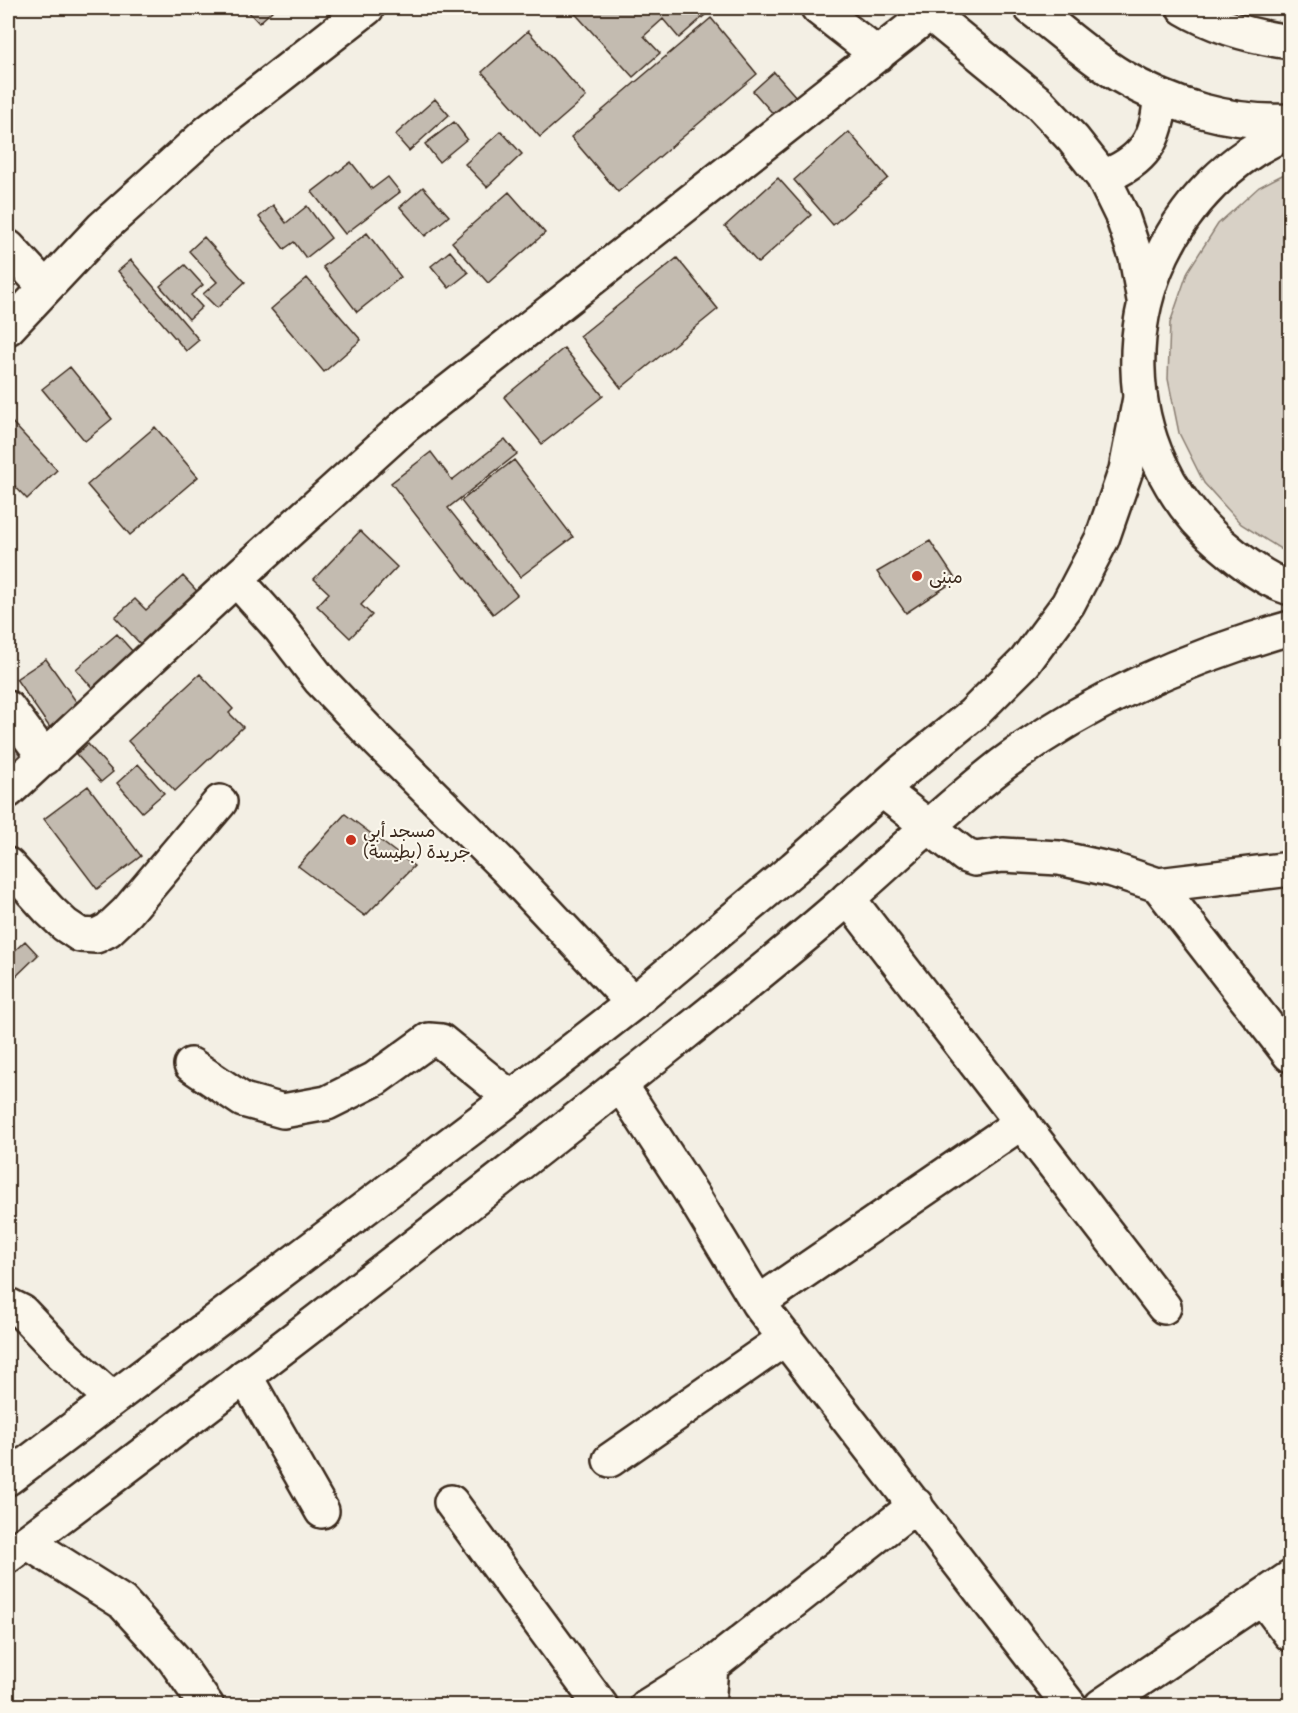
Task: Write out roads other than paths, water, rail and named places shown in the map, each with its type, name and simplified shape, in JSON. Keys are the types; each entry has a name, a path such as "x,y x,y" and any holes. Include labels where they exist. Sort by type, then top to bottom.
{"main road":[{"path":"8,328 102,228 208,132 367,8"},
{"path":"818,8 878,55"},
{"path":"1031,8 1119,75 1160,96 1209,113 1262,122 1290,121"},
{"path":"1184,8 1200,17 1260,38 1290,42"},
{"path":"8,791 406,425 878,55 927,10 1039,103 1073,139 1103,177 1122,216 1136,257 1144,300"},
{"path":"1103,177 1120,171 1147,147 1155,132 1160,96"},
{"path":"1290,132 1275,137 1230,166 1192,204 1163,249 1144,300 1137,348 1140,398 1152,446 1174,491 1205,530 1243,563 1290,588"},
{"path":"8,247 45,287"},
{"path":"8,1478 511,1098 633,1003 973,714 1025,662 1068,604 1102,539 1116,499 1126,470 1140,398"},
{"path":"236,579 280,628 320,680 363,726 506,867 633,1003"},
{"path":"207,1706 174,1659 122,1602 17,1549 245,1376 620,1084 848,898 928,825 1004,763 1054,730 1116,695 1180,665 1247,640 1290,628"},
{"path":"8,708 45,758"},
{"path":"882,790 956,849 975,859 1003,855 1059,858 1113,870 1158,885 1290,869"},
{"path":"8,865 48,910 65,925 80,935 96,936 108,930 127,912 220,802"},
{"path":"1158,885 1290,1055"},
{"path":"848,898 1164,1307"},
{"path":"190,1065 243,1100 283,1111 327,1103 375,1079 429,1040 441,1041 511,1098"},
{"path":"620,1084 693,1196 758,1303 1071,1706"},
{"path":"758,1303 1022,1122"},
{"path":"8,1305 22,1312 61,1353 112,1399"},
{"path":"610,1460 786,1338"},
{"path":"245,1376 322,1511"},
{"path":"451,1502 602,1706"},
{"path":"647,1706 711,1666 916,1505"},
{"path":"1101,1706 1290,1578"},
{"path":"1262,1597 1290,1635"},
{"path":"708,1706 711,1666"}],"place":[{"name":"مبنى","path":"917,576"},
{"name":"مسجد أبي جريدة (بطيسة)","path":"351,840"}]}
